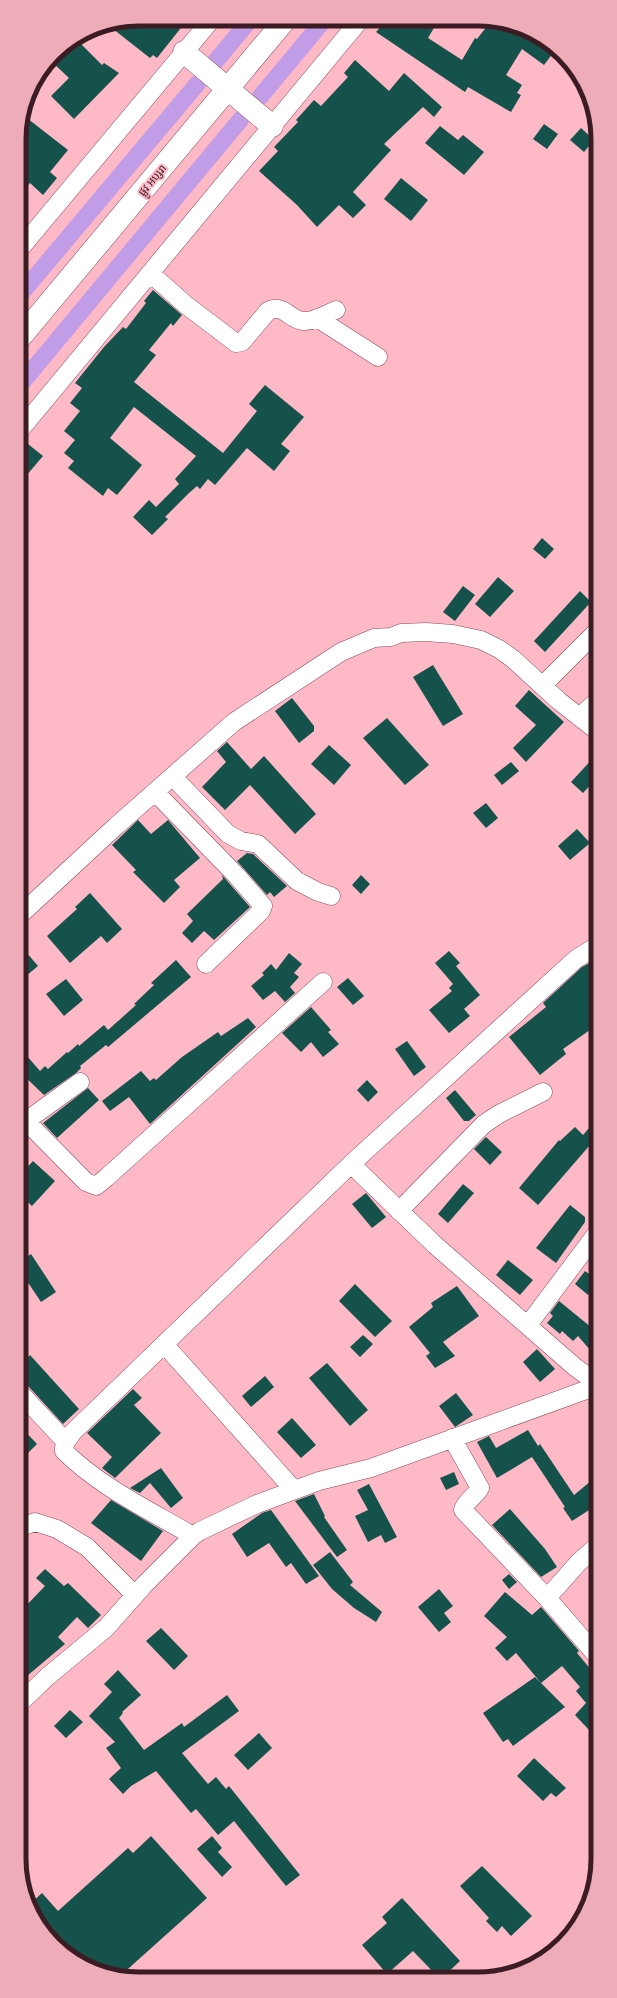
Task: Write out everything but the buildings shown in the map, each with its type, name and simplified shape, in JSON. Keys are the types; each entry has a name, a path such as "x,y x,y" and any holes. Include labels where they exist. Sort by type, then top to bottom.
{"main road":[{"name":"ផ្លូវ អប្សរា","path":"26,332 280,26"},
{"path":"184,52 272,126"}],"street":[{"path":"26,242 207,26"},
{"path":"26,423 355,26"},
{"path":"150,273 186,305 236,343 242,342 268,311 274,308 279,308 301,321 311,321 336,310"},
{"path":"317,318 378,357"},
{"path":"26,909 115,826 173,777 234,722 340,652 374,638 401,633 426,632 453,634 481,640 500,649 513,659 542,686 591,726"},
{"path":"542,686 591,637"},
{"path":"579,717 591,706"},
{"path":"173,777 228,834 241,841 258,844 297,881 318,892 331,896"},
{"path":"155,792 236,875 263,906 261,911 206,964"},
{"path":"193,1536 103,1482 80,1466 64,1451 63,1446 73,1432 351,1164 576,958 591,949"},
{"path":"26,1121 86,1182 96,1186 323,982"},
{"path":"26,1116 80,1082"},
{"path":"399,1211 484,1124 499,1114 544,1092"},
{"path":"351,1164 435,1245 591,1379"},
{"path":"528,1325 591,1241"},
{"path":"164,1344 294,1490"},
{"path":"26,1697 106,1628 135,1595 193,1536 256,1504 319,1481 371,1468 591,1386"},
{"path":"26,1399 66,1442"},
{"path":"452,1438 480,1488 478,1493 464,1505 463,1510 547,1598 591,1648"},
{"path":"26,1525 36,1522 57,1529 87,1547 135,1595"},
{"path":"547,1598 579,1562 591,1551"}],"waterway":[{"path":"215,62 245,26"},
{"path":"260,97 319,26"},
{"path":"26,288 198,83"},
{"path":"26,378 241,119"}]}
